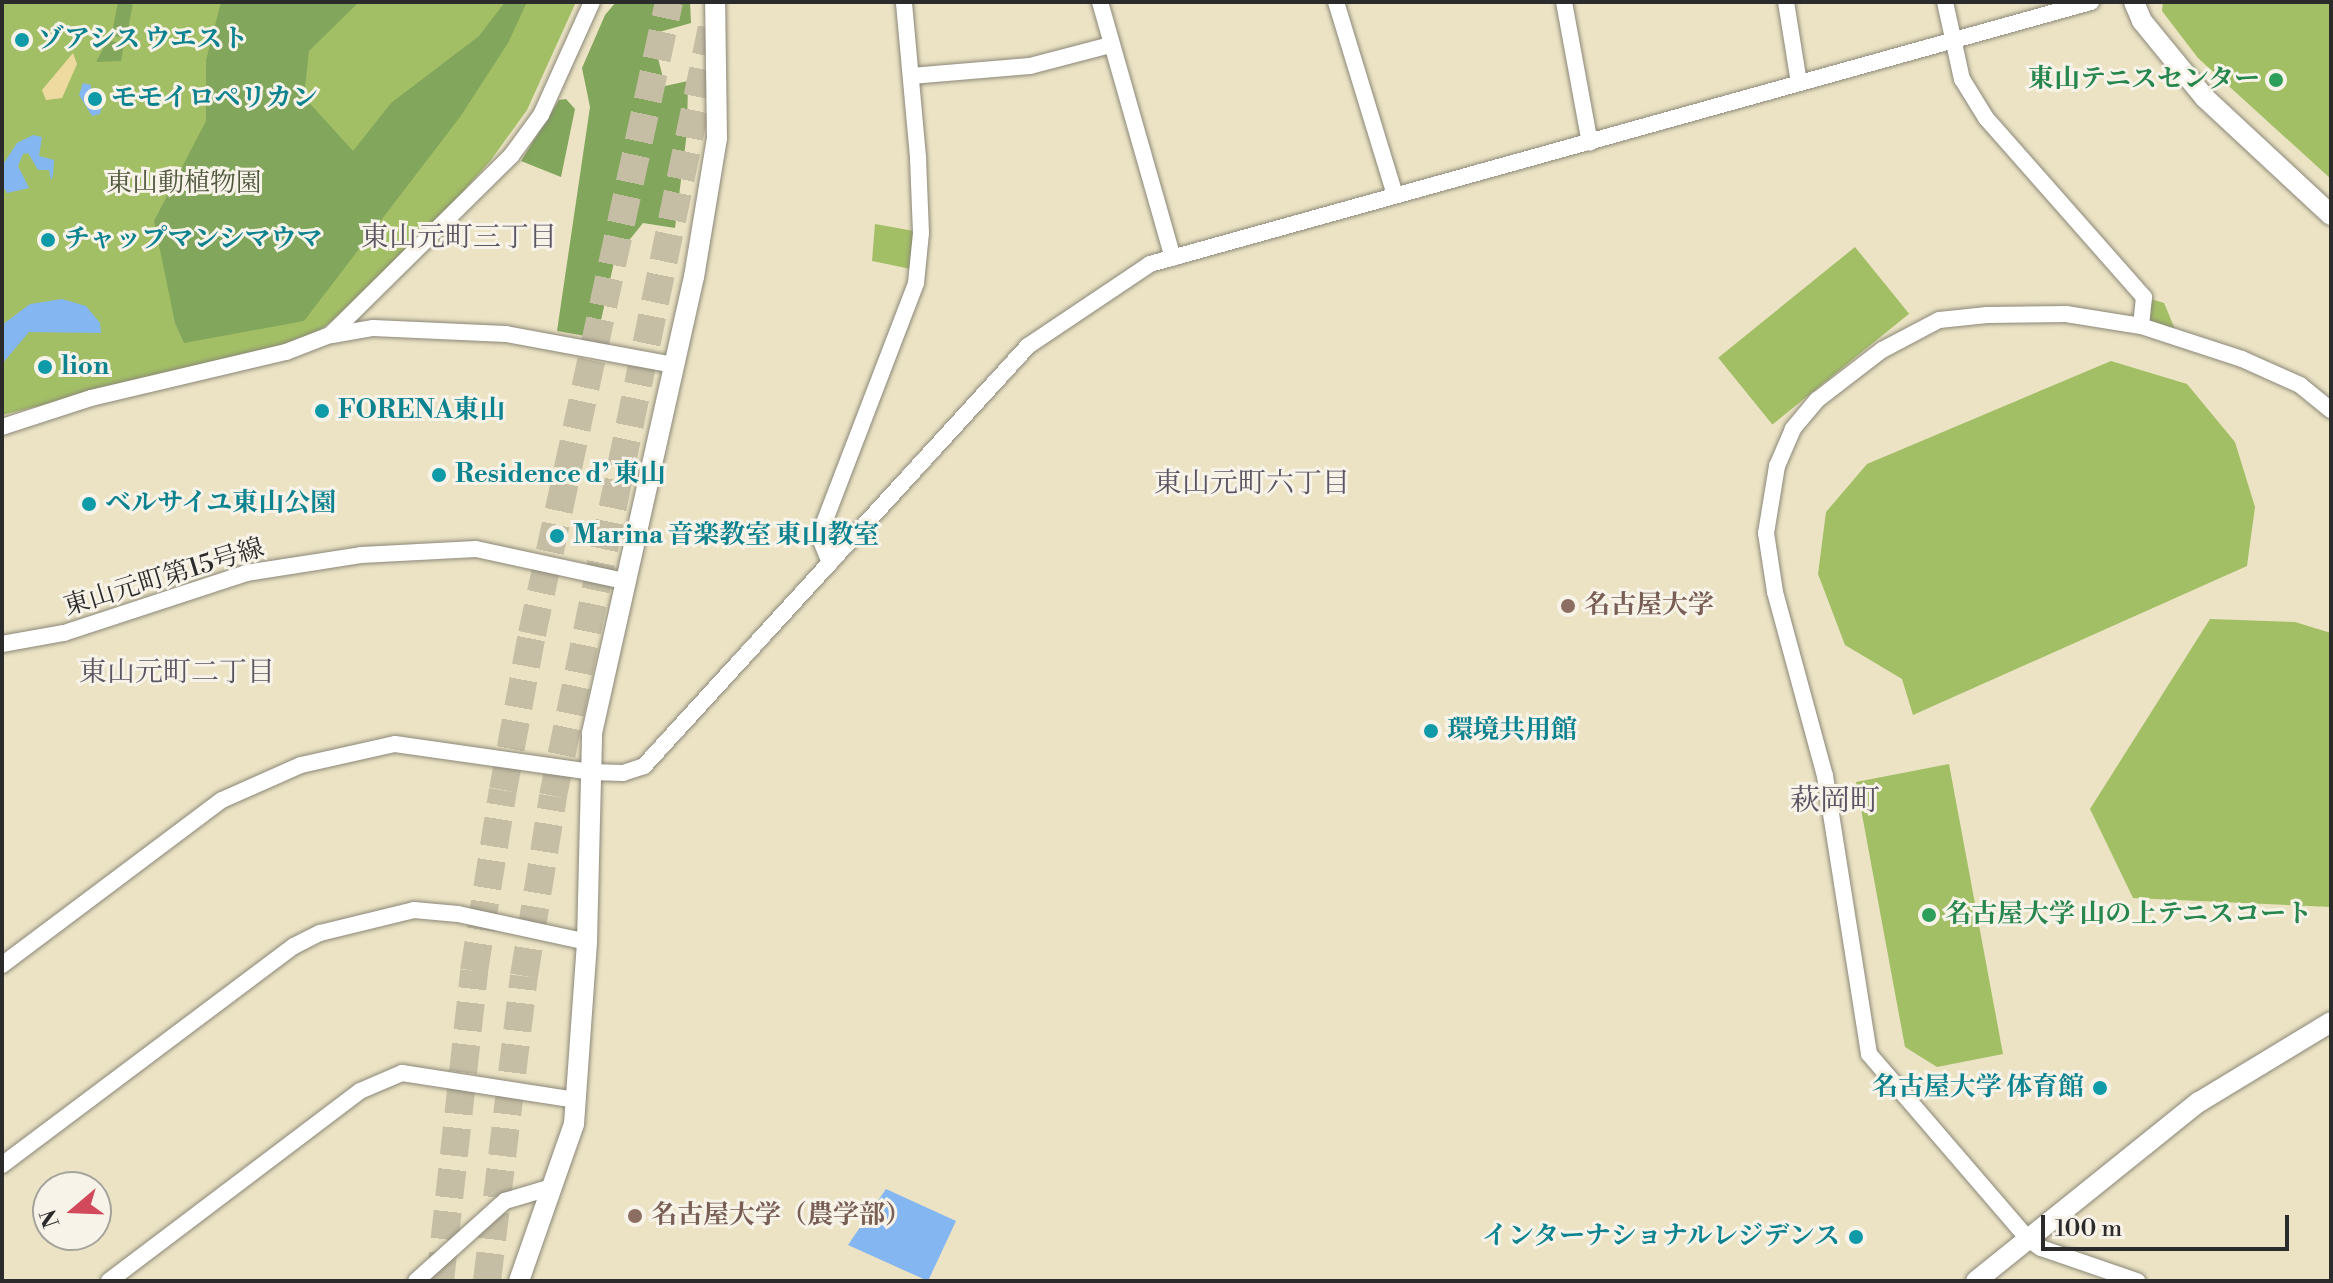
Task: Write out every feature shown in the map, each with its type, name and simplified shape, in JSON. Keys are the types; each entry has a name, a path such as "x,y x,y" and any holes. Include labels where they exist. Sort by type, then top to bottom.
{"street":[{"path":"330,335 511,156 541,115 589,9 599,2"},
{"path":"519,1281 552,1187 577,1100 587,942 592,733 673,365 717,138 715,2"},
{"path":"830,563 819,536 916,283 921,233 904,2"},
{"path":"1100,2 1173,258"},
{"path":"1336,2 1395,195"},
{"path":"1564,2 1590,143"},
{"path":"1786,2 1799,83"},
{"path":"1945,2 1950,42 1962,79 1986,118 2144,297 2141,326"},
{"path":"2,965 222,800 301,765 395,744 591,772 623,773 644,766 1028,346 1150,264 2091,2"},
{"path":"2134,2 2142,21 2205,98 2331,215"},
{"path":"911,76 1030,66 1110,45"},
{"path":"2137,1281 2041,1248 2028,1239 1869,1054 1825,776 1775,592 1766,533 1777,466 1793,429 1817,400 1882,350 1939,320 1987,315 2066,314 2141,326 2253,364 2300,385 2331,410"},
{"path":"2,427 204,371 286,352 330,335 373,328 506,334 673,365"},
{"name":"東山元町第15号線","path":"2,644 64,633 246,573 361,555 476,549 624,581"},
{"path":"2,1165 272,962 320,933 414,910 458,914 587,942"},
{"path":"1976,1281 2199,1102 2331,1022"},
{"path":"109,1281 360,1091 402,1073 577,1100"},
{"path":"416,1281 505,1201 552,1187"}],"green space":[{"name":"東山動植物園","path":"2,2 576,2 527,110 491,160 391,273 308,340 2,415"},
{"path":"118,2 133,5 126,38 112,35"},
{"path":"221,2 359,2 309,51 304,97 353,151 391,103 479,36 505,2 527,2 508,43 460,117 304,321 184,343 175,323 154,221 206,121 206,60"},
{"path":"616,2 690,2 691,23 652,34 665,86 688,81 687,132 675,228 643,223 615,258 597,338 557,331 590,107 582,68 605,15"},
{"name":"東山テニスセンター","path":"2163,2 2331,2 2331,179 2198,58 2162,11"},
{"path":"108,40 124,44 121,61 96,62"},
{"path":"566,99 575,109 561,177 521,161 559,100"},
{"path":"875,224 914,231 911,269 872,261"},
{"path":"1855,247 1909,314 1772,425 1718,358"},
{"path":"2148,298 2164,303 2177,334 2146,324"},
{"path":"2111,361 2187,384 2235,442 2255,507 2247,566 1913,715 1902,679 1845,645 1818,574 1826,512 1867,464"},
{"path":"2210,619 2295,622 2331,633 2331,907 2133,898 2090,809"},
{"name":"名古屋大学 山の上テニスコート","path":"1949,764 2003,1054 1937,1067 1905,1047 1856,782"}],"sand":[{"path":"73,53 77,64 62,98 46,100 42,90"}],"water":[{"path":"83,83 91,85 91,99 102,107 100,114 92,116 79,95"},
{"path":"33,135 42,137 39,156 54,160 53,176 51,180 49,170 38,170 28,153 23,154 18,166 29,188 7,193 2,185 4,163 17,143"},
{"path":"62,299 86,306 100,323 101,333 29,332 2,364 2,325 30,304"},
{"path":"886,1189 956,1221 928,1281 848,1245"}],"tunnel":[{"path":"440,1281 474,971 503,790 532,634 669,2"},
{"path":"487,1281 524,976 553,796 713,22"}],"place":[{"name":"ゾアシス ウエスト","path":"22,40"},
{"name":"東山テニスセンター","path":"2276,80"},
{"name":"モモイロペリカン","path":"95,99"},
{"name":"チャップマンシマウマ","path":"48,240"},
{"name":"lion","path":"45,367"},
{"name":"FORENA東山","path":"322,411"},
{"name":"Residence d’ 東山","path":"439,475"},
{"name":"ベルサイユ東山公園","path":"89,504"},
{"name":"Marina 音楽教室 東山教室","path":"557,536"},
{"name":"名古屋大学","path":"1568,606"},
{"name":"環境共用館","path":"1431,731"},
{"name":"名古屋大学 山の上テニスコート","path":"1929,915"},
{"name":"名古屋大学 体育館","path":"2100,1088"},
{"name":"名古屋大学（農学部）","path":"635,1216"},
{"name":"インターナショナルレジデンス","path":"1856,1237"}],"district":[{"name":"東山元町三丁目","path":"459,238"},
{"name":"東山元町六丁目","path":"1252,484"},
{"name":"東山元町二丁目","path":"177,673"},
{"name":"萩岡町","path":"1835,801"}]}
